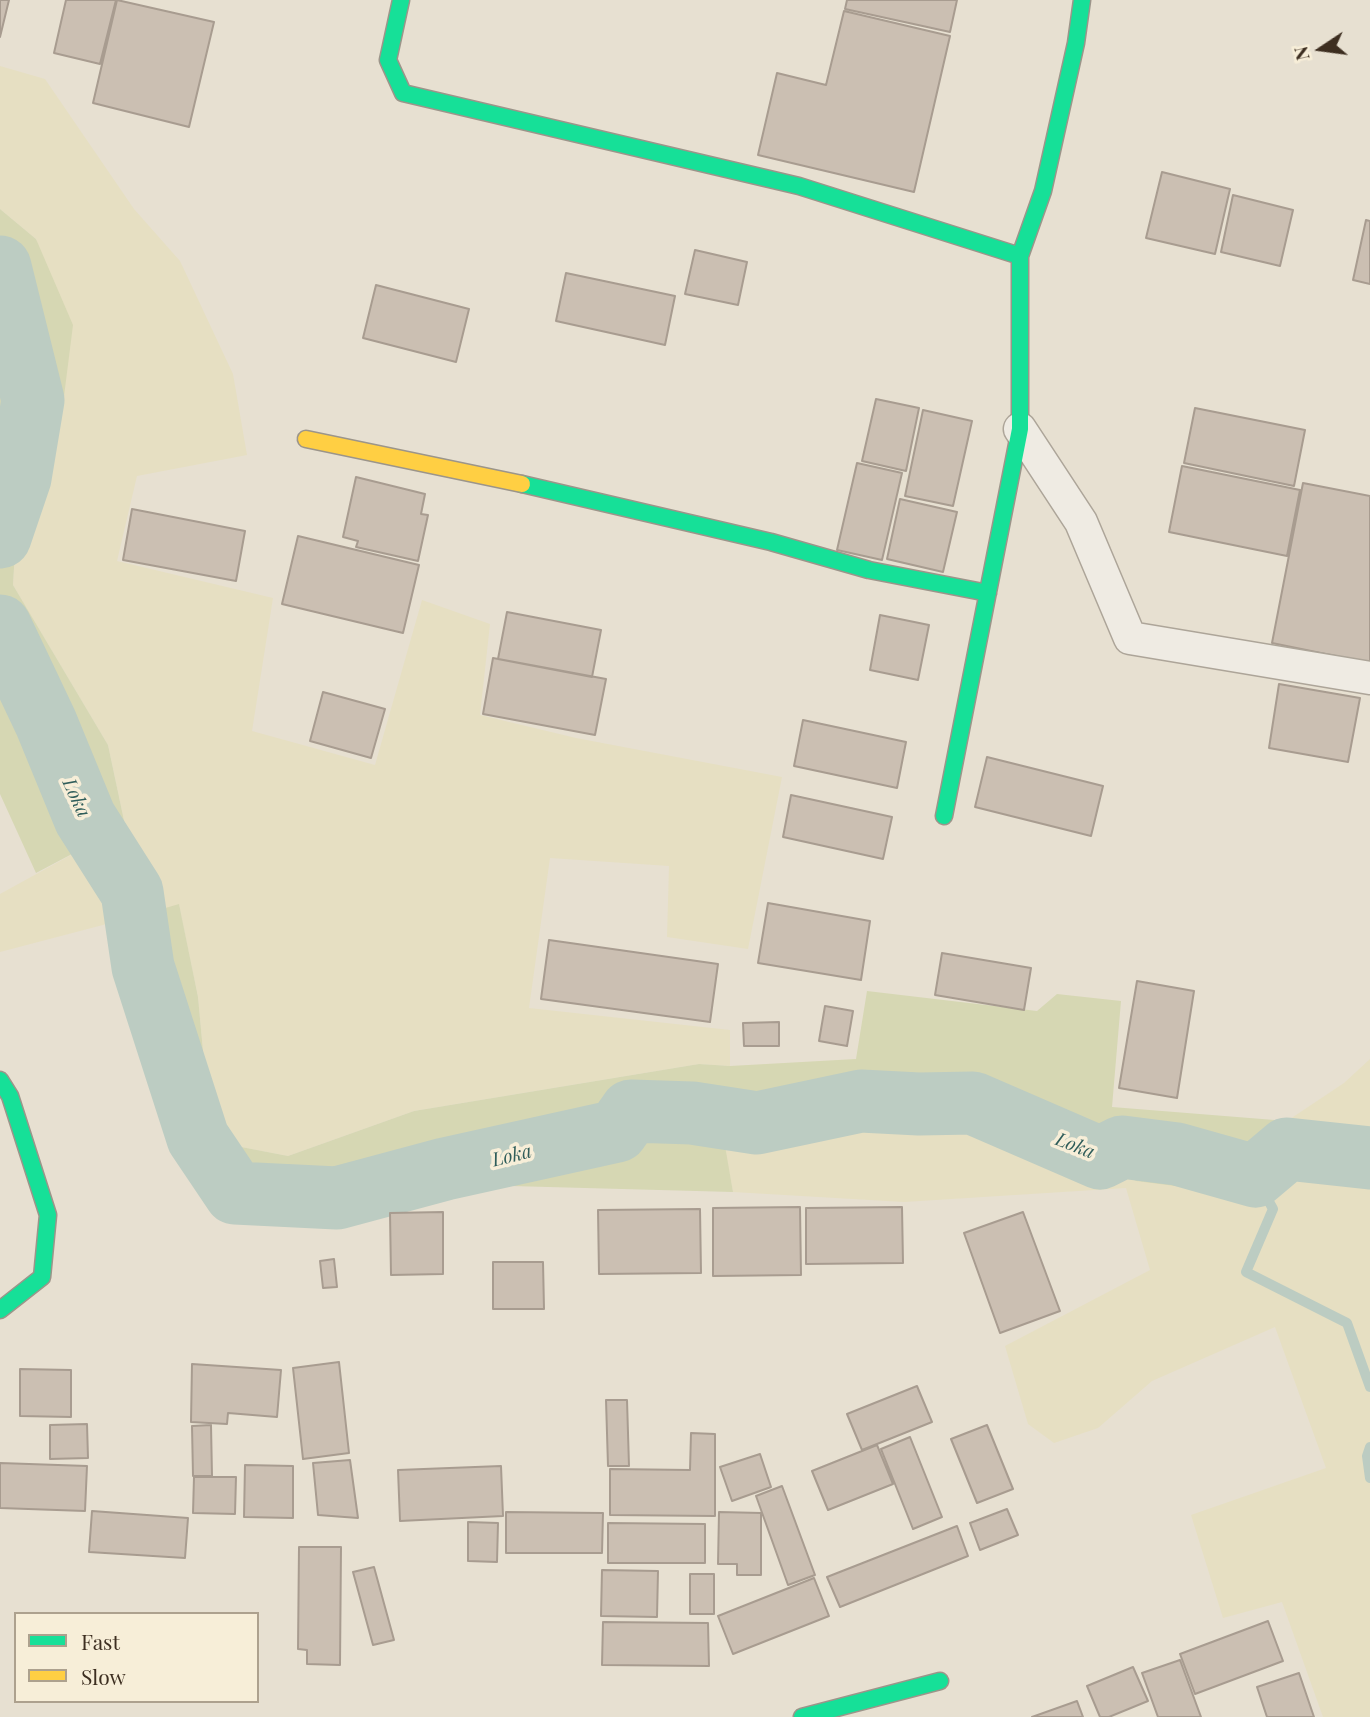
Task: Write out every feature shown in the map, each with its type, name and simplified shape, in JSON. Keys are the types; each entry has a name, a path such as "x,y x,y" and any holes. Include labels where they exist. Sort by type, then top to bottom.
{"street":[{"path":"401,0 388,60 403,93 799,186 1020,256"},
{"path":"944,816 1020,429 1020,256 1042,191 1076,43 1082,0"},
{"path":"1020,429 1081,522 1130,638 1370,678"},
{"path":"306,439 543,488 771,542 869,570 988,593"},
{"path":"0,1080 10,1096 48,1215 42,1277 0,1310"},
{"path":"802,1717 940,1681"}],"shaded area":[{"path":"0,66 45,79 134,209 180,261 233,374 247,455 137,476 117,561 273,598 252,731 375,765 422,600 490,624 480,715 576,738 782,777 748,949 667,937 669,866 550,858 529,1008 730,1030 730,1066 699,1064 414,1111 288,1156 231,1145 209,1116 198,997 179,905 0,952 0,894 91,844 126,830 108,745 13,585 17,518 61,420 36,239 0,209"},
{"path":"1370,1059 1370,1717 1323,1717 1282,1602 1223,1618 1191,1515 1326,1468 1275,1327 1152,1381 1098,1428 1054,1443 1028,1424 1005,1346 1150,1270 1126,1188 904,1202 733,1192 723,1140 872,1109 991,1135 1060,1137 1136,1181 1283,1191 1287,1121 1344,1083"}],"green space":[{"path":"0,209 36,239 73,325 61,420 17,518 13,585 108,745 126,830 91,844 36,873 0,794"},
{"path":"179,904 198,997 209,1116 231,1145 288,1156 414,1111 699,1064 730,1066 856,1059 867,991 1037,1011 1057,994 1121,1001 1112,1107 1287,1121 1283,1191 1231,1193 1136,1181 1060,1137 991,1135 872,1109 724,1140 733,1192 511,1186 378,1191 307,1211 240,1216 196,1154 142,1015 115,923"}],"building":[{"path":"0,0 9,0 0,37"},
{"path":"66,0 116,0 100,64 54,53"},
{"path":"117,0 214,22 189,127 93,103"},
{"path":"847,0 957,0 950,32 845,9"},
{"path":"844,11 950,36 914,192 758,155 777,73 826,85"},
{"path":"1162,172 1230,189 1215,254 1146,238"},
{"path":"1233,195 1293,210 1280,266 1221,252"},
{"path":"1366,220 1370,221 1370,284 1353,280"},
{"path":"695,250 747,262 738,305 685,294"},
{"path":"566,273 675,296 665,345 556,321"},
{"path":"376,285 469,309 456,362 363,338"},
{"path":"876,399 919,408 906,471 862,461"},
{"path":"1195,408 1305,430 1294,486 1184,463"},
{"path":"923,410 972,421 953,506 905,496"},
{"path":"857,463 902,473 882,560 837,550"},
{"path":"1182,466 1300,490 1287,556 1169,532"},
{"path":"356,477 425,494 421,514 428,515 418,561 356,547 358,541 343,537"},
{"path":"1303,483 1370,496 1370,663 1272,643"},
{"path":"900,499 957,512 943,572 887,559"},
{"path":"132,509 245,531 236,581 123,560"},
{"path":"298,536 419,565 403,633 282,604"},
{"path":"507,612 601,630 592,677 498,659"},
{"path":"880,615 929,625 918,680 870,670"},
{"path":"493,658 606,679 595,735 483,714"},
{"path":"1279,684 1360,698 1348,762 1269,748"},
{"path":"323,692 385,709 371,758 310,741"},
{"path":"803,720 906,742 897,788 794,766"},
{"path":"987,757 1103,786 1091,836 975,807"},
{"path":"791,795 892,817 883,859 783,837"},
{"path":"768,903 870,921 861,980 758,963"},
{"path":"549,940 718,964 710,1022 541,999"},
{"path":"942,953 1031,968 1024,1010 935,995"},
{"path":"1137,981 1194,991 1177,1098 1119,1088"},
{"path":"825,1006 853,1011 847,1046 819,1041"},
{"path":"779,1022 779,1046 744,1046 743,1023"},
{"path":"800,1207 801,1275 713,1276 713,1208"},
{"path":"902,1207 903,1263 806,1264 806,1208"},
{"path":"700,1209 701,1273 599,1274 598,1210"},
{"path":"443,1212 443,1274 391,1275 390,1213"},
{"path":"1023,1212 1060,1311 1000,1333 964,1233"},
{"path":"334,1259 337,1287 323,1288 320,1261"},
{"path":"493,1262 543,1262 544,1309 493,1309"},
{"path":"339,1362 349,1453 303,1459 293,1368"},
{"path":"192,1364 281,1370 277,1417 228,1413 227,1424 191,1422"},
{"path":"20,1369 71,1370 71,1417 20,1416"},
{"path":"917,1386 932,1422 862,1450 847,1414"},
{"path":"606,1400 627,1400 629,1466 608,1466"},
{"path":"87,1424 88,1458 50,1459 50,1425"},
{"path":"211,1425 212,1476 193,1476 192,1426"},
{"path":"987,1425 1013,1489 977,1503 951,1439"},
{"path":"691,1433 715,1434 715,1516 610,1515 610,1469 690,1470"},
{"path":"910,1437 942,1517 913,1529 881,1449"},
{"path":"877,1445 893,1484 828,1510 812,1471"},
{"path":"760,1454 771,1487 732,1501 720,1467"},
{"path":"350,1460 358,1518 318,1515 313,1463"},
{"path":"0,1463 87,1466 85,1511 0,1508"},
{"path":"245,1465 293,1466 293,1518 244,1517"},
{"path":"501,1466 503,1516 400,1521 398,1470"},
{"path":"194,1477 236,1477 235,1514 193,1513"},
{"path":"782,1486 815,1575 788,1585 756,1496"},
{"path":"1007,1509 1018,1535 980,1550 970,1523"},
{"path":"92,1511 188,1518 185,1558 89,1552"},
{"path":"506,1512 603,1513 602,1553 506,1553"},
{"path":"719,1512 761,1513 761,1575 737,1575 737,1564 718,1564"},
{"path":"468,1522 498,1523 497,1562 468,1561"},
{"path":"608,1523 705,1524 705,1563 608,1563"},
{"path":"957,1526 968,1556 840,1607 827,1577"},
{"path":"299,1547 341,1547 340,1665 307,1664 307,1650 298,1649"},
{"path":"374,1567 394,1640 373,1645 353,1572"},
{"path":"602,1570 658,1571 657,1617 601,1616"},
{"path":"690,1574 714,1574 714,1614 690,1614"},
{"path":"814,1578 829,1616 733,1654 718,1616"},
{"path":"1268,1621 1283,1661 1195,1694 1180,1654"},
{"path":"603,1622 708,1623 709,1666 602,1665"},
{"path":"1180,1660 1201,1717 1158,1717 1142,1673"},
{"path":"1133,1667 1148,1701 1109,1717 1100,1717 1087,1686"},
{"path":"1299,1673 1314,1717 1267,1717 1257,1687"},
{"path":"1077,1701 1083,1717 1032,1717"}],"waterway":[{"name":"Loka","path":"0,267 33,400 20,478 0,537"},
{"name":"Loka","path":"0,626 46,723 85,818 132,892 143,967 198,1138 235,1193 337,1198 445,1169 617,1131 631,1111 692,1113 757,1123 861,1101 973,1103 1100,1158 1122,1147 1177,1154 1255,1176 1287,1149 1370,1158"},
{"path":"1255,1176 1273,1209 1246,1272 1347,1323 1370,1387"},
{"path":"1370,1447 1367,1456 1370,1478"}],"traffic: fast":[{"path":"401,0 388,60 403,93 799,186 1020,256"},
{"path":"944,816 1020,429 1020,256 1043,191 1076,43 1082,0"},
{"path":"522,484 771,542 869,570 988,593"},
{"path":"0,1080 10,1096 48,1215 42,1277 0,1310"},
{"path":"802,1717 940,1681"}],"traffic: slow":[{"path":"306,439 522,484"}]}
